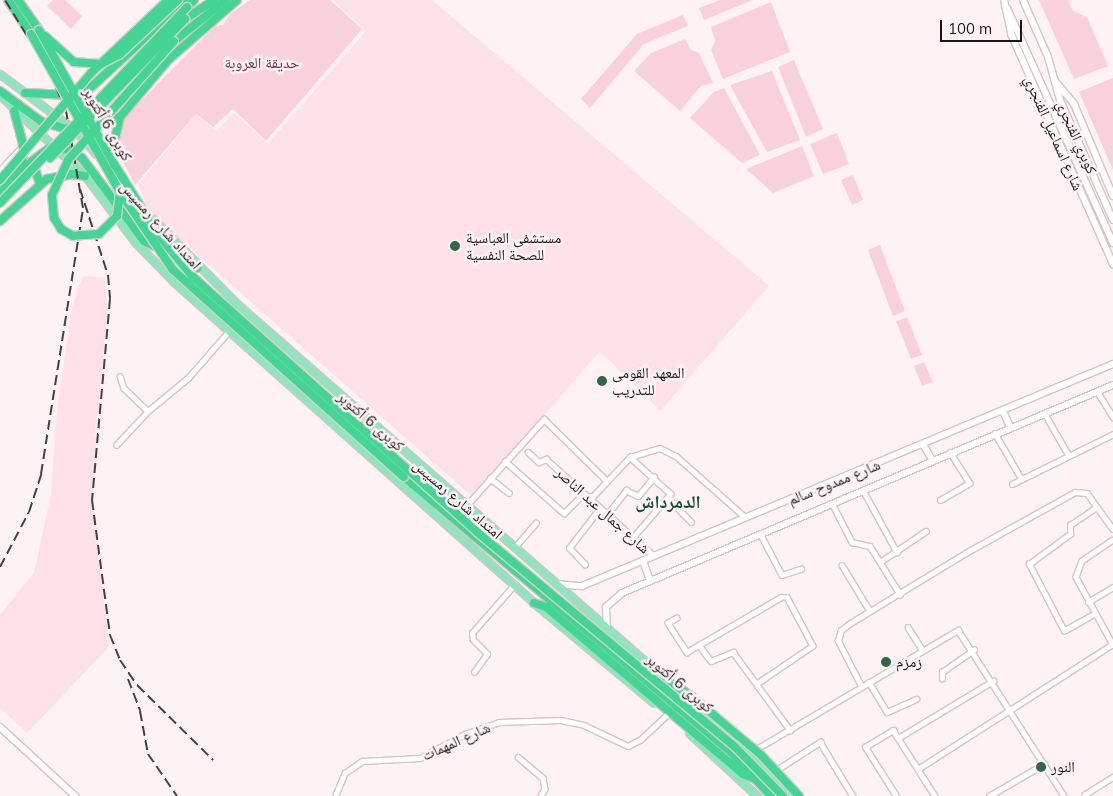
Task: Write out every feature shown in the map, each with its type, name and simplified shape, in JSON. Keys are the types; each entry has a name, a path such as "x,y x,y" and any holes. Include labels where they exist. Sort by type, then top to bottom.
{"highway":[{"name":"كوبرى 6 أكتوبر","path":"8,0 120,192 152,241 187,283 471,537 718,741 760,781 771,796"},
{"name":"كوبرى 6 أكتوبر","path":"18,0 39,30 119,172 160,237 192,277 477,532 734,746 784,796"},
{"path":"0,180 92,72 168,0"},
{"path":"39,30 70,60 98,65 119,55 178,0"},
{"path":"26,93 76,95 102,80 186,0"},
{"path":"0,203 194,0"},
{"path":"0,210 185,19 214,0"},
{"path":"120,192 114,222 94,236 66,233 52,212 52,195 68,160 174,41 226,0"},
{"path":"110,169 113,136 125,109 168,60 237,0"},
{"path":"102,80 107,95 125,109"},
{"path":"0,91 42,122 76,131 104,126 120,117"},
{"path":"14,110 23,144 19,171"},
{"path":"0,193 19,171 45,150 55,147 70,150 82,158 144,241 198,268"},
{"path":"19,171 32,170 40,183"},
{"path":"0,221 40,183 58,176 85,176"},
{"path":"534,602 546,607 743,774 760,781"},
{"path":"666,679 690,695 762,755 799,796"}],"main road":[{"name":"شارع اسماعيل الفنجري","path":"1023,0 1055,81 1074,104 1113,196"},
{"name":"شارع اسماعيل الفنجري","path":"1004,1 1011,34 1113,264"},
{"name":"كوبري الفنجري","path":"1004,1 1113,244"},
{"name":"امتداد شارع رمسيس","path":"0,74 76,131 198,268 552,582 751,752 792,796"},
{"name":"كوبري الفنجري","path":"1055,81 1113,220"},
{"name":"امتداد شارع رمسيس","path":"0,95 85,176 150,259 229,331 516,583 534,602 668,714 757,796"},
{"path":"258,356 276,357 280,349 276,339"},
{"name":"شارع ممدوح سالم","path":"552,582 582,586 745,517 924,446 1113,364"},
{"name":"شارع ممدوح سالم","path":"607,630 604,617 609,603 650,580 862,489 1113,385"},
{"path":"1003,411 1010,427"},
{"path":"357,443 361,432 378,429"},
{"path":"924,446 932,460"},
{"path":"643,561 650,580"},
{"path":"0,727 75,796"}],"street":[{"path":"0,170 23,144"},
{"path":"116,444 148,411 188,378 229,331"},
{"path":"120,376 124,388 148,411"},
{"path":"1097,391 1113,417"},
{"path":"1045,414 1068,454"},
{"path":"466,506 546,419 607,481"},
{"path":"995,434 1021,478"},
{"path":"1012,484 1068,454 1113,434"},
{"path":"506,461 564,513 578,498 587,498 630,457 651,448 668,451 745,517"},
{"name":"شارع جمال عبد الناصر","path":"528,452 539,462 546,459 606,516 654,556"},
{"path":"940,500 969,483 950,453"},
{"path":"630,457 671,494 669,499 633,538"},
{"path":"606,516 626,490 638,496 654,477"},
{"path":"490,478 509,493"},
{"path":"862,489 897,552"},
{"path":"862,686 839,646 838,635 870,612 1075,492 1087,493 1113,529"},
{"path":"669,499 691,522"},
{"path":"832,502 852,542 868,544 900,594"},
{"path":"1095,614 1064,631 1029,564 1070,534 1070,524 1097,507"},
{"path":"585,565 568,548 599,509"},
{"path":"514,548 536,523"},
{"path":"760,532 782,575 801,569"},
{"path":"880,562 926,532"},
{"path":"918,769 1113,644 1088,602 1076,577 1079,565 1113,540"},
{"path":"842,565 870,612"},
{"path":"474,672 487,654 473,640 472,633 516,583"},
{"path":"1088,602 1113,587"},
{"path":"677,618 668,623 683,650 699,644 781,597 787,597 813,646 757,684"},
{"path":"908,627 922,649"},
{"path":"751,752 922,649 958,630 974,650 1064,796"},
{"path":"699,644 710,661 734,652 790,730"},
{"path":"942,679 942,672 974,650"},
{"path":"900,737 993,680"},
{"path":"869,682 887,712 916,698"},
{"name":"شارع المهمات","path":"335,796 344,773 362,761 420,758 465,734 499,722 561,720 584,725 628,746 640,740 668,714"},
{"path":"896,796 865,747 893,730 900,737 935,796"},
{"path":"771,773 820,742 853,796"},
{"path":"518,757 543,778 545,789 541,796"},
{"path":"989,796 996,794 1044,764"},
{"path":"1084,796 1113,777"}],"shaded area":[{"name":"مستشفى العباسية للصحة النفسية","path":"333,0 432,0 769,286 660,411 600,351 473,497 151,214 138,185 196,115 216,131 234,113 268,144 366,31"},
{"path":"83,276 105,278 107,310 99,407 93,436 97,438 91,498 109,642 107,649 27,733 0,708 0,615 34,573 51,494 57,411 72,307"}],"green space":[{"path":"53,0 65,0 82,16 71,29 47,6"},
{"name":"حديقة العروبة","path":"250,0 330,0 362,29 266,141 233,109 213,127 196,114 135,185 117,149 121,121 215,26 223,25 230,14"},
{"path":"720,0 753,0 704,20 699,8"},
{"path":"1039,0 1068,0 1073,11 1087,17 1108,66 1074,79"},
{"path":"771,2 790,52 723,79 711,50 715,41 711,27"},
{"path":"683,15 688,26 644,44 590,108 581,99 637,34"},
{"path":"685,39 691,50 699,53 713,83 701,86 680,111 634,71 651,53"},
{"path":"794,60 823,129 806,137 778,67"},
{"path":"772,71 800,140 767,152 730,85"},
{"path":"1113,78 1113,170 1079,92"},
{"path":"724,88 760,155 742,163 690,118 714,92"},
{"path":"837,133 849,164 823,174 810,144"},
{"path":"802,146 814,176 773,193 746,169"},
{"path":"853,175 863,200 852,205 841,180"},
{"path":"880,245 905,311 893,316 868,250"},
{"path":"907,317 922,355 911,359 896,321"},
{"path":"924,362 933,382 922,386 914,366"}],"railway":[{"path":"0,567 29,512 41,474 83,208 66,111 50,73 5,0"},
{"path":"80,189 108,275 110,299 92,500 110,635 120,660 137,685 213,760"},
{"path":"128,679 140,711 148,754 177,796"}],"place":[{"name":"مستشفى العباسية للصحة النفسية","path":"455,246"},
{"name":"المعهد القومى للتدريب","path":"602,381"},
{"name":"زمزم","path":"886,662"},
{"name":"النور","path":"1041,767"}],"district":[{"name":"الدمرداش","path":"668,502"}]}
